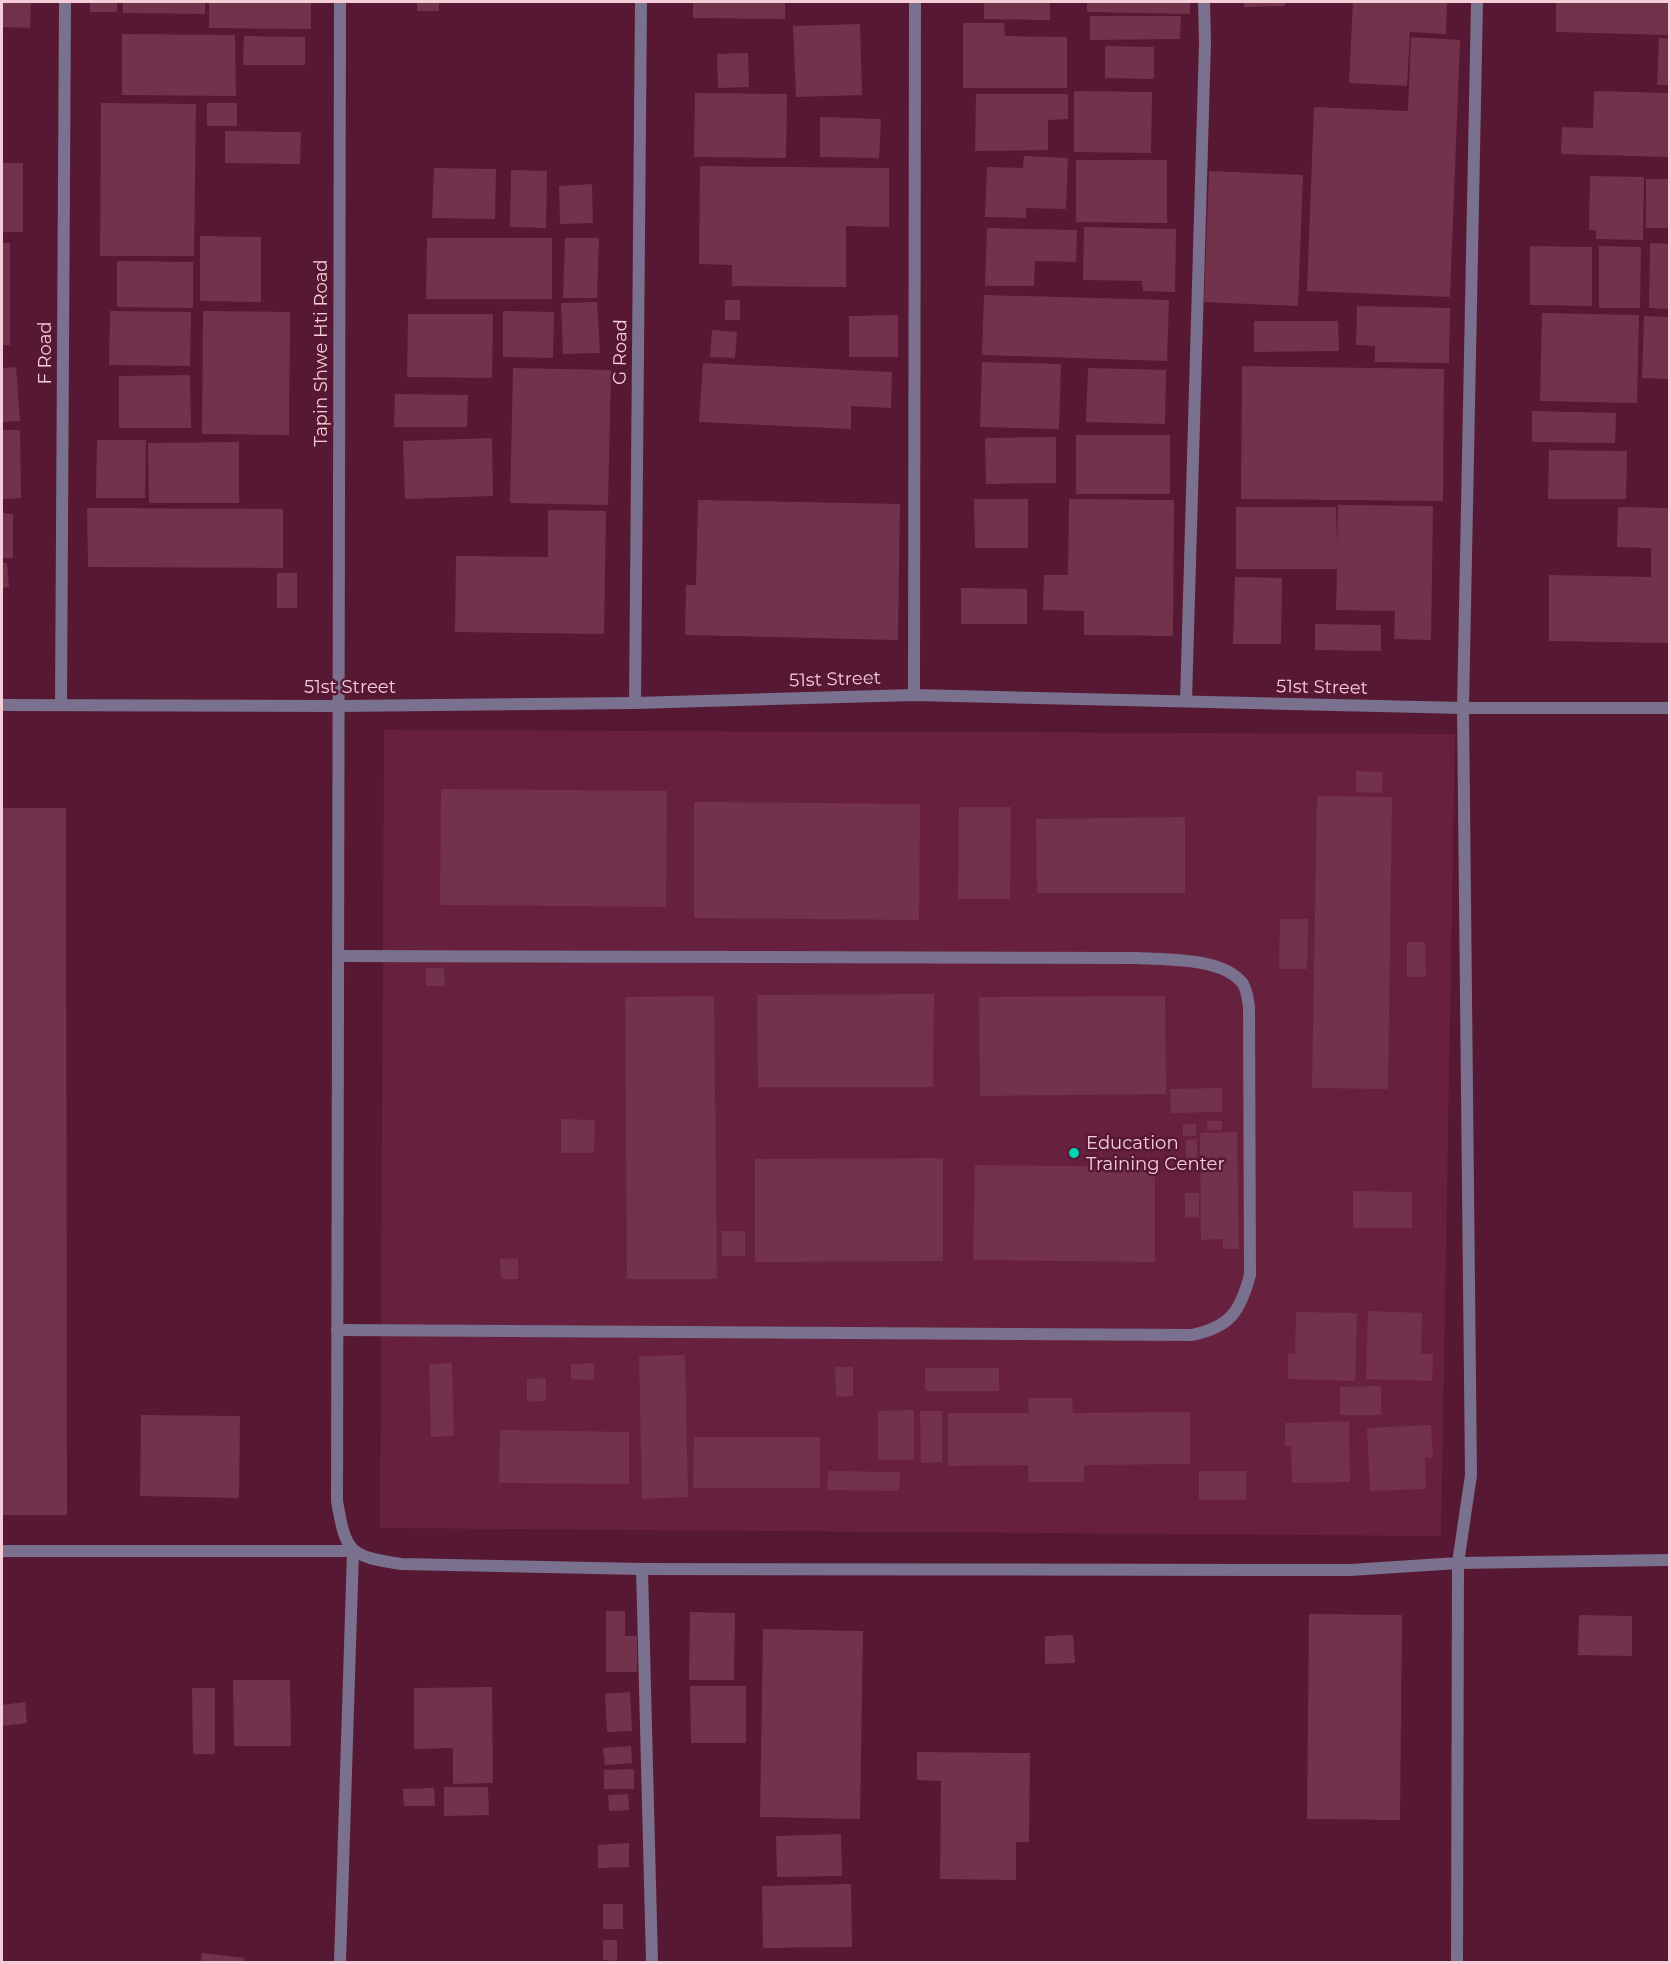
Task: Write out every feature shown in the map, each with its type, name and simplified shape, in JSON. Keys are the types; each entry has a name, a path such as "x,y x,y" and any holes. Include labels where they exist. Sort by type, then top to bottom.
{"street":[{"name":"F Road","path":"61,705 65,2"},
{"name":"Tapin Shwe Hti Road","path":"340,2 337,1501 343,1535 353,1551"},
{"name":"G Road","path":"635,703 641,2"},
{"path":"914,695 915,2"},
{"path":"1186,701 1204,78 1204,2"},
{"path":"1457,1962 1458,1563 1471,1475 1463,708 1477,2"},
{"name":"51st Street","path":"2,705 338,706 635,703 914,695 1463,708 1670,708"},
{"path":"337,1330 1192,1335 1213,1331 1228,1320 1243,1299 1250,1275 1249,1007 1245,986 1231,972 1210,964 1137,958 339,956"},
{"path":"2,1551 353,1551 375,1560 401,1564 642,1569 1350,1570 1458,1563 1670,1560"},
{"path":"340,1962 353,1551"},
{"path":"642,1569 652,1962"}],"shaded area":[{"path":"384,730 1455,734 1441,1536 380,1528"}],"building":[{"path":"2,2 31,2 30,28 2,27"},
{"path":"90,2 117,2 117,12 90,12"},
{"path":"123,2 205,2 205,14 123,13"},
{"path":"209,2 311,2 311,29 209,28"},
{"path":"417,2 439,2 439,11 417,11"},
{"path":"693,2 785,2 785,19 693,18"},
{"path":"984,2 1050,2 1050,20 984,19"},
{"path":"1087,2 1190,2 1190,14 1087,12"},
{"path":"1244,2 1285,2 1285,6 1244,7"},
{"path":"1353,2 1447,2 1446,34 1410,32 1407,86 1349,83"},
{"path":"1556,2 1670,2 1670,35 1556,32"},
{"path":"1090,16 1181,16 1180,39 1090,40"},
{"path":"963,23 1004,23 1005,36 1067,37 1067,88 963,88"},
{"path":"860,24 862,95 796,97 793,26"},
{"path":"122,34 235,35 236,96 122,95"},
{"path":"244,36 305,37 305,65 243,65"},
{"path":"1411,37 1460,40 1450,297 1307,291 1314,107 1408,111"},
{"path":"1659,38 1670,39 1670,85 1657,85"},
{"path":"1105,46 1154,47 1154,79 1105,78"},
{"path":"748,53 749,87 718,88 717,54"},
{"path":"1074,91 1152,92 1151,153 1074,152"},
{"path":"1594,91 1670,93 1670,157 1561,154 1562,127 1593,128"},
{"path":"695,93 787,94 786,158 694,157"},
{"path":"976,94 1068,94 1068,119 1048,120 1048,150 975,151"},
{"path":"101,103 196,104 194,256 100,256"},
{"path":"207,103 237,103 237,126 207,126"},
{"path":"820,117 881,119 879,158 820,157"},
{"path":"225,131 301,132 300,164 225,163"},
{"path":"1024,156 1068,158 1066,209 1026,208 1026,218 985,217 987,167 1023,168"},
{"path":"1076,160 1167,160 1167,223 1076,222"},
{"path":"2,163 23,163 23,232 2,232"},
{"path":"700,166 889,168 889,227 846,226 846,287 732,286 732,265 699,264"},
{"path":"434,168 496,169 495,219 432,218"},
{"path":"511,170 547,171 546,228 510,227"},
{"path":"1209,171 1303,175 1298,306 1204,302"},
{"path":"1590,176 1644,177 1643,240 1596,239 1596,230 1589,230"},
{"path":"1646,179 1669,179 1668,228 1646,228"},
{"path":"592,184 593,223 560,224 559,186"},
{"path":"1084,227 1176,229 1175,292 1143,291 1142,281 1083,280"},
{"path":"987,228 1077,230 1076,262 1035,261 1034,286 985,286"},
{"path":"200,236 261,237 261,302 200,301"},
{"path":"427,238 552,238 552,299 426,299"},
{"path":"565,238 599,238 597,298 563,298"},
{"path":"2,243 10,243 10,345 2,345"},
{"path":"1650,243 1670,244 1670,309 1649,308"},
{"path":"1530,246 1592,247 1592,306 1530,305"},
{"path":"1599,246 1641,247 1640,308 1599,308"},
{"path":"117,261 193,262 193,308 117,307"},
{"path":"984,295 1169,300 1167,361 982,355"},
{"path":"725,300 740,300 740,320 725,320"},
{"path":"597,302 600,353 563,354 561,303"},
{"path":"1357,306 1450,308 1449,363 1375,362 1375,346 1356,345"},
{"path":"110,311 191,312 190,366 109,365"},
{"path":"203,311 290,312 289,435 202,434"},
{"path":"503,311 554,312 553,358 503,357"},
{"path":"1542,313 1639,315 1637,403 1540,401"},
{"path":"408,314 493,314 492,378 407,377"},
{"path":"898,315 898,357 849,357 849,316"},
{"path":"1644,316 1670,317 1670,379 1642,378"},
{"path":"1254,321 1338,321 1339,351 1254,352"},
{"path":"712,330 737,332 735,358 710,357"},
{"path":"982,362 1061,364 1059,429 980,427"},
{"path":"703,363 892,372 891,408 851,406 851,429 699,422"},
{"path":"1242,366 1444,369 1443,501 1241,499"},
{"path":"16,367 20,421 2,422 2,368"},
{"path":"513,368 611,370 608,505 510,503"},
{"path":"1088,368 1166,370 1165,424 1086,422"},
{"path":"190,375 191,428 119,428 119,376"},
{"path":"395,394 468,395 467,427 394,427"},
{"path":"1532,411 1616,413 1615,443 1532,442"},
{"path":"2,430 20,430 21,498 2,499"},
{"path":"1076,435 1170,435 1170,494 1076,494"},
{"path":"1056,437 1056,483 986,484 985,438"},
{"path":"492,438 493,496 405,499 403,441"},
{"path":"97,440 146,440 145,498 96,498"},
{"path":"239,442 239,503 149,503 148,443"},
{"path":"1549,450 1627,451 1626,499 1548,499"},
{"path":"974,499 1028,499 1028,548 975,548"},
{"path":"1069,499 1174,500 1173,636 1084,635 1084,611 1043,610 1044,575 1068,575"},
{"path":"698,500 900,504 898,640 685,635 686,585 696,585"},
{"path":"1338,505 1433,506 1431,640 1394,639 1395,611 1336,610 1337,569 1236,569 1236,507 1336,507 1337,543"},
{"path":"1618,507 1670,508 1670,643 1549,641 1549,575 1651,577 1651,548 1617,547"},
{"path":"87,508 283,509 283,568 88,567"},
{"path":"548,510 606,511 604,634 455,632 456,556 548,557"},
{"path":"2,513 13,514 13,558 2,558"},
{"path":"2,563 7,563 9,587 2,588"},
{"path":"277,573 297,573 297,608 277,608"},
{"path":"1235,577 1282,578 1281,644 1233,644"},
{"path":"961,588 1027,589 1027,624 961,624"},
{"path":"1315,624 1381,625 1381,651 1315,650"},
{"path":"1356,771 1383,772 1382,793 1356,792"},
{"path":"441,789 667,791 666,907 440,905"},
{"path":"1317,796 1392,797 1388,1089 1312,1088"},
{"path":"694,802 920,804 919,920 694,918"},
{"path":"959,807 1011,807 1010,899 958,899"},
{"path":"2,808 66,808 67,1515 2,1515"},
{"path":"1185,817 1185,893 1037,893 1036,819"},
{"path":"1280,919 1308,919 1307,969 1279,969"},
{"path":"1407,942 1425,942 1426,977 1407,977"},
{"path":"426,968 444,968 445,986 426,986"},
{"path":"934,994 933,1087 758,1087 757,995"},
{"path":"714,996 717,1279 627,1279 625,997"},
{"path":"1165,996 1166,1094 980,1096 979,997"},
{"path":"1222,1088 1222,1112 1171,1113 1170,1089"},
{"path":"561,1119 595,1120 594,1153 561,1153"},
{"path":"1207,1121 1222,1121 1222,1130 1207,1130"},
{"path":"1183,1124 1196,1124 1196,1136 1183,1136"},
{"path":"1237,1132 1239,1249 1223,1249 1223,1239 1201,1240 1200,1133"},
{"path":"1197,1139 1197,1159 1186,1159 1186,1140"},
{"path":"943,1158 943,1261 755,1262 755,1159"},
{"path":"975,1165 1155,1167 1155,1262 973,1260"},
{"path":"1353,1191 1412,1192 1412,1228 1353,1228"},
{"path":"1185,1193 1199,1193 1199,1218 1185,1218"},
{"path":"722,1231 745,1231 745,1256 722,1256"},
{"path":"518,1258 518,1279 501,1279 500,1259"},
{"path":"1368,1311 1422,1313 1421,1354 1433,1354 1432,1381 1366,1379"},
{"path":"1296,1312 1357,1313 1355,1381 1288,1379 1288,1354 1295,1354"},
{"path":"685,1355 688,1497 642,1499 639,1356"},
{"path":"452,1363 454,1436 431,1437 429,1364"},
{"path":"594,1363 594,1380 571,1379 571,1364"},
{"path":"835,1367 853,1367 853,1396 836,1397"},
{"path":"925,1368 999,1368 999,1391 925,1391"},
{"path":"546,1378 546,1401 527,1402 527,1379"},
{"path":"1381,1386 1381,1415 1340,1415 1340,1387"},
{"path":"1028,1398 1072,1398 1073,1413 1190,1412 1190,1464 1084,1465 1084,1482 1029,1482 1028,1465 948,1466 948,1413 1029,1413"},
{"path":"914,1410 914,1460 878,1460 878,1411"},
{"path":"920,1411 942,1411 942,1462 921,1463"},
{"path":"141,1415 240,1416 239,1498 140,1496"},
{"path":"1349,1421 1350,1482 1292,1483 1291,1446 1285,1446 1285,1423"},
{"path":"1431,1425 1433,1458 1425,1458 1426,1489 1370,1491 1367,1428"},
{"path":"500,1430 629,1432 629,1484 499,1483"},
{"path":"694,1437 820,1437 820,1488 693,1488"},
{"path":"828,1471 900,1472 899,1491 827,1490"},
{"path":"1199,1471 1246,1471 1246,1500 1199,1500"},
{"path":"606,1611 625,1611 625,1636 637,1636 637,1672 606,1672"},
{"path":"690,1612 735,1613 734,1680 689,1680"},
{"path":"1309,1614 1402,1615 1400,1820 1307,1819"},
{"path":"1579,1615 1632,1616 1632,1656 1578,1655"},
{"path":"763,1629 863,1631 860,1819 760,1817"},
{"path":"1073,1635 1075,1663 1045,1664 1045,1636"},
{"path":"233,1680 290,1680 291,1746 234,1746"},
{"path":"690,1686 746,1686 746,1743 691,1743"},
{"path":"492,1687 493,1783 453,1784 453,1748 414,1749 414,1688"},
{"path":"192,1688 215,1688 215,1754 193,1754"},
{"path":"630,1692 632,1731 607,1732 605,1694"},
{"path":"25,1702 27,1723 2,1726 2,1705"},
{"path":"631,1746 632,1763 605,1765 603,1748"},
{"path":"917,1752 1030,1753 1029,1842 1016,1842 1016,1880 940,1879 941,1781 917,1780"},
{"path":"634,1769 634,1789 604,1789 604,1770"},
{"path":"444,1787 488,1787 489,1815 444,1816"},
{"path":"434,1788 435,1806 404,1806 403,1789"},
{"path":"628,1794 629,1810 609,1811 608,1795"},
{"path":"841,1834 842,1876 777,1877 776,1836"},
{"path":"629,1843 629,1867 598,1868 598,1845"},
{"path":"851,1884 852,1947 763,1948 762,1886"},
{"path":"603,1904 623,1904 623,1929 603,1929"},
{"path":"603,1940 617,1940 617,1961 603,1960"},
{"path":"202,1953 244,1958 244,1962 201,1962"}],"place":[{"name":"Education Training Center","path":"1074,1153"}]}
